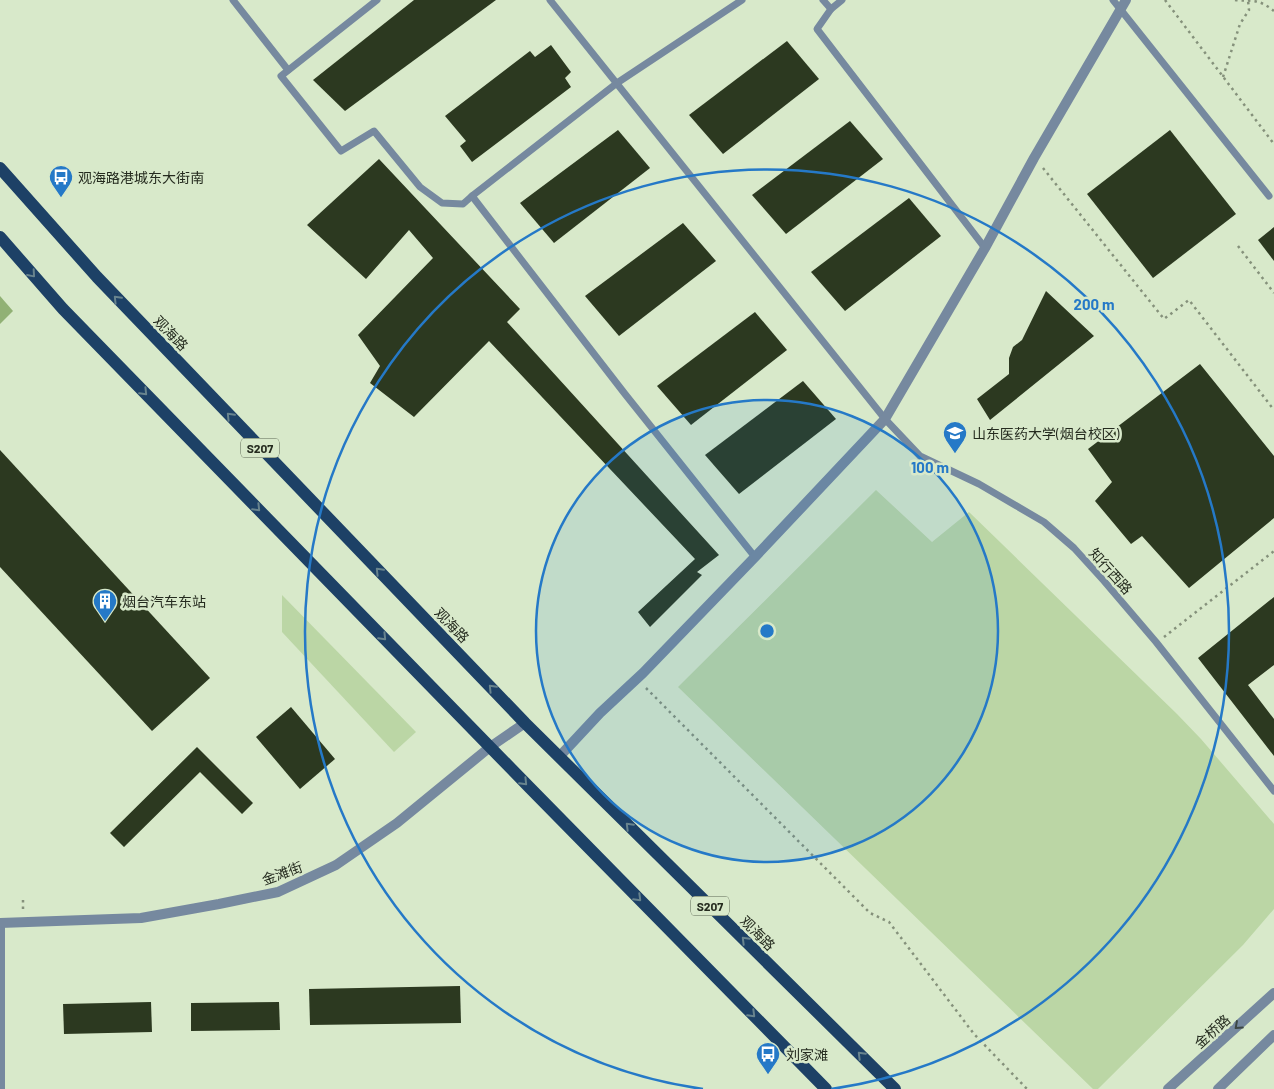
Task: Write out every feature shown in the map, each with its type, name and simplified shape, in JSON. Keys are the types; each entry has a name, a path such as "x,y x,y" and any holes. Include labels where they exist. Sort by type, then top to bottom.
{"main road":[{"name":"观海路","path":"0,168 96,277 525,723 895,1089"},
{"path":"0,237 63,309 826,1089"}],"street":[{"path":"559,757 600,713 643,673 755,557 885,419 1126,0"},
{"name":"金滩街","path":"0,922 141,918 278,892 336,866 397,823 490,747 525,723"},
{"path":"0,922 0,1089"},
{"name":"金桥路","path":"1168,1089 1274,993"},
{"path":"1218,1089 1274,1035"}],"lane":[{"path":"233,0 288,70"},
{"path":"377,0 281,76 341,151 374,131 420,187 442,203 463,204 617,83 742,0"},
{"name":"知行西路","path":"550,0 885,419 920,456 979,484 1044,522 1074,548 1156,642 1274,791"},
{"path":"823,0 830,9"},
{"path":"842,0 830,9 817,28 985,248"},
{"path":"1113,0 1269,196"},
{"path":"472,196 625,394 755,557"}],"path":[{"path":"1165,0 1274,144"},
{"path":"1235,0 1255,0 1267,5 1274,11"},
{"path":"1223,77 1240,24 1249,10 1248,0"},
{"path":"1034,158 1164,319 1189,300 1274,410"},
{"path":"1238,246 1274,292"},
{"path":"1156,642 1274,551"},
{"path":"646,688 870,913 889,922 974,1034 1027,1089"}],"green space":[{"path":"0,296 13,311 0,324"},
{"path":"876,490 932,542 969,512 1177,714 1274,824 1274,909 1243,945 1098,1089 1093,1089 678,687"},
{"path":"282,595 416,732 394,752 282,632"}],"building":[{"path":"414,0 496,0 345,111 313,80"},
{"path":"787,41 819,79 723,154 689,115"},
{"path":"551,45 571,72 565,78 571,87 472,162 460,146 466,141 445,116 530,51 535,57"},
{"path":"850,121 883,159 786,234 752,195"},
{"path":"618,130 650,168 554,243 520,203"},
{"path":"1170,130 1236,214 1153,278 1087,194"},
{"path":"379,159 520,309 507,322 719,555 697,572 702,575 650,627 638,612 695,559 489,341 414,417 370,383 380,366 358,335 433,258 409,230 366,279 307,225"},
{"path":"909,198 941,236 845,311 811,272"},
{"path":"683,223 716,261 619,336 585,296"},
{"path":"1274,227 1274,261 1258,240"},
{"path":"1046,291 1094,336 990,420 977,399 1009,374 1009,358 1013,347 1022,340"},
{"path":"755,312 787,350 691,425 657,386"},
{"path":"1200,364 1274,456 1274,518 1189,588 1142,536 1131,544 1095,501 1112,482 1088,449"},
{"path":"803,381 836,419 739,494 705,455"},
{"name":"烟台汽车东站","path":"0,450 210,678 152,731 0,567"},
{"path":"1274,597 1274,665 1248,685 1274,719 1274,756 1198,658"},
{"path":"291,707 335,759 300,789 256,737"},
{"path":"197,747 253,803 242,814 200,772 124,847 110,833"},
{"path":"460,986 461,1023 310,1025 309,989"},
{"path":"151,1002 152,1032 64,1034 63,1004"},
{"path":"279,1002 280,1030 191,1031 191,1003"}],"place":[{"name":"观海路港城东大街南","path":"61,198"},
{"name":"山东医药大学(烟台校区)","path":"955,454"},
{"name":"烟台汽车东站","path":"105,622"},
{"name":"刘家滩","path":"768,1075"}]}
